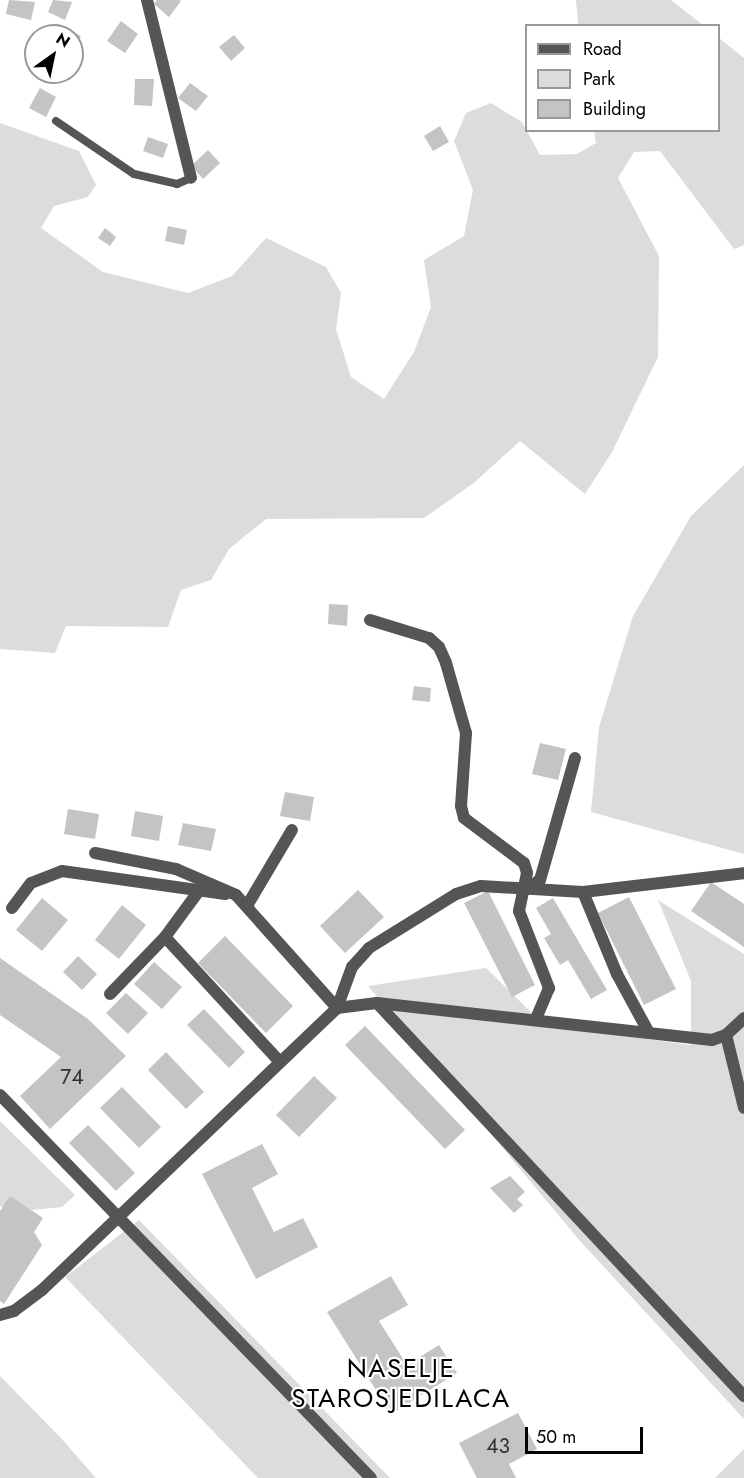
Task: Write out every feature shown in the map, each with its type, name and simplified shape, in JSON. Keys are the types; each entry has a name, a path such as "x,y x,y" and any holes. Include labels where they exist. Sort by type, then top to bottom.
{"street":[{"path":"147,0 191,178"},
{"path":"370,620 429,638 439,647 466,734 461,806 464,818 524,862 525,890 519,911 549,988 536,1018"},
{"path":"525,890 540,880 575,758"},
{"path":"248,904 292,830"},
{"path":"95,853 176,868 236,894 248,904 337,1008"},
{"path":"12,908 31,883 62,871 198,892 236,894"},
{"path":"0,1315 14,1311 42,1290 337,1008 352,967 369,948 456,894 481,886 583,892 744,873"},
{"path":"110,994 165,937 198,892"},
{"path":"583,892 617,974 649,1033"},
{"path":"165,937 279,1061"},
{"path":"337,1008 377,1003 536,1018 712,1040 726,1035 744,1018"},
{"path":"377,1003 744,1396"},
{"path":"726,1035 744,1108"},
{"path":"0,1095 371,1478"}],"lane":[{"path":"56,121 134,174 177,184 191,178"}],"green space":[{"path":"576,0 671,0 702,24 578,24"},
{"path":"720,39 744,58 744,245 734,249 660,151 634,152 618,178 659,256 658,357 612,452 585,494 520,441 475,482 424,518 266,519 229,549 211,580 181,590 168,627 66,626 55,653 0,649 0,123 79,151 96,185 88,197 54,206 41,228 103,272 188,293 232,276 266,238 326,267 341,293 336,329 351,377 384,399 414,352 431,307 424,260 464,236 473,190 454,141 466,113 491,103 522,122 525,132 527,132 540,155 577,154 596,143 594,132 720,132"},
{"path":"744,465 744,854 591,812 599,727 633,616 691,516"},
{"path":"658,900 744,954 744,1419 580,1241 368,986 486,968 544,1025 691,1045 691,981"},
{"path":"0,1121 75,1195 62,1207 10,1212 0,1206"},
{"path":"139,1220 390,1478 258,1478 65,1277"},
{"path":"0,1376 60,1437 96,1478 0,1478"},
{"path":"744,1449 744,1478 715,1478"}],"building":[{"path":"9,0 35,2 31,20 6,14"},
{"path":"53,0 72,2 65,20 48,12"},
{"path":"157,0 181,1 169,17 154,4"},
{"path":"121,21 138,34 125,53 107,41"},
{"path":"234,35 245,48 231,61 219,47"},
{"path":"135,79 154,79 152,106 134,105"},
{"path":"190,83 208,96 196,111 178,98"},
{"path":"40,88 56,97 46,117 29,108"},
{"path":"440,126 449,142 433,151 424,136"},
{"path":"148,137 168,144 163,158 143,151"},
{"path":"208,150 220,163 203,179 191,166"},
{"path":"168,226 187,230 184,245 165,241"},
{"path":"105,228 116,237 110,246 98,238"},
{"path":"329,604 348,605 347,626 328,624"},
{"path":"414,686 431,688 430,702 412,700"},
{"path":"540,743 566,749 558,780 532,774"},
{"path":"285,792 314,797 310,821 280,816"},
{"path":"68,809 99,814 95,839 64,834"},
{"path":"135,811 163,816 159,841 131,836"},
{"path":"183,823 216,829 211,851 178,845"},
{"path":"711,882 744,904 744,947 691,911"},
{"path":"358,890 384,917 345,953 320,926"},
{"path":"488,891 535,985 512,997 464,903"},
{"path":"629,897 676,989 644,1005 598,913"},
{"path":"42,898 68,920 42,951 16,930"},
{"path":"553,898 607,990 591,999 568,960 560,965 544,938 551,934 536,908"},
{"path":"122,905 146,925 119,959 95,940"},
{"path":"225,936 293,1006 266,1033 198,963"},
{"path":"78,956 97,974 82,990 63,972"},
{"path":"0,958 88,1019 126,1056 50,1129 20,1096 61,1057 0,1015"},
{"path":"154,962 182,987 162,1009 134,984"},
{"path":"126,993 148,1013 128,1034 106,1013"},
{"path":"204,1009 245,1052 229,1068 187,1025"},
{"path":"365,1026 465,1130 445,1149 345,1045"},
{"path":"166,1052 204,1092 186,1109 148,1070"},
{"path":"314,1076 337,1098 299,1137 276,1115"},
{"path":"122,1087 161,1127 139,1148 100,1108"},
{"path":"88,1125 135,1173 116,1191 69,1143"},
{"path":"262,1144 278,1174 252,1188 274,1232 303,1218 318,1247 256,1279 202,1174"},
{"path":"510,1176 525,1192 517,1199 523,1205 514,1213 490,1188"},
{"path":"10,1196 43,1218 34,1232 42,1245 4,1304 0,1301 0,1211"},
{"path":"391,1276 408,1305 379,1321 407,1365 439,1345 457,1373 391,1414 327,1312"},
{"path":"518,1413 537,1449 509,1464 516,1478 477,1478 459,1443"}],"district":[{"name":"NASELJE STAROSJEDILACA","path":"401,1384"}]}
